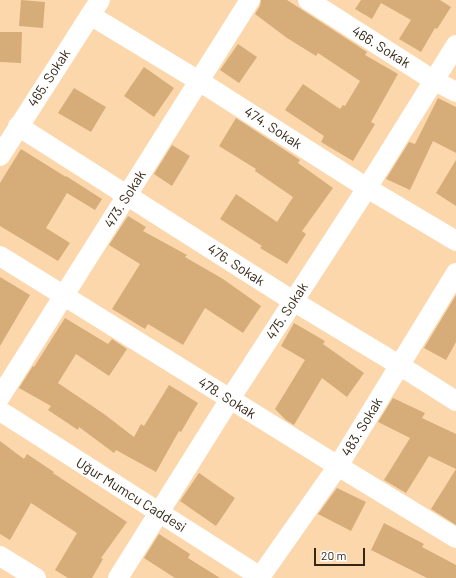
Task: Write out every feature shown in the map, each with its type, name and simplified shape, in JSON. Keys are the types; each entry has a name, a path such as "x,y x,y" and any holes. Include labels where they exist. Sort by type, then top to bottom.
{"street":[{"name":"473. Sokak","path":"0,397 250,0"},
{"name":"466. Sokak","path":"308,0 433,80 456,92"},
{"name":"474. Sokak","path":"95,7 199,81 367,188 456,241"},
{"name":"465. Sokak","path":"0,156 95,7"},
{"name":"475. Sokak","path":"118,578 230,399 367,188 456,45"},
{"name":"476. Sokak","path":"18,126 293,302 456,401"},
{"name":"478. Sokak","path":"0,256 456,538"},
{"name":"483. Sokak","path":"261,577 338,466 456,273"},
{"name":"Uğur Mumcu Caddesi","path":"0,412 261,577"},
{"path":"0,556 36,578"}],"building":[{"path":"21,0 45,2 43,28 19,26"},
{"path":"261,0 287,0 367,52 365,55 398,74 371,122 375,124 353,161 321,142 324,136 285,110 303,84 340,109 343,105 345,106 360,81 318,53 316,56 287,38 255,14 260,6"},
{"path":"361,0 440,0 451,7 437,29 435,28 421,52 399,39 411,20 381,3 372,19 355,9"},
{"path":"0,32 22,32 21,63 0,62"},
{"path":"238,44 257,57 239,83 220,70"},
{"path":"144,67 174,88 154,117 124,96"},
{"path":"74,88 106,107 91,132 58,113"},
{"path":"438,98 456,107 456,153 433,141 410,190 386,179 409,142 415,144"},
{"path":"236,118 300,160 298,163 333,188 302,231 306,234 287,264 260,248 262,246 220,219 236,194 277,222 293,197 255,171 256,169 219,146"},
{"path":"172,145 190,156 172,186 154,174"},
{"path":"21,149 102,199 95,210 67,193 46,228 70,243 58,261 0,226 0,183"},
{"path":"456,160 456,206 436,193"},
{"path":"128,216 146,227 143,231 187,255 185,257 223,279 261,306 243,333 205,308 183,345 148,324 145,329 112,309 140,264 109,245"},
{"path":"0,277 30,295 0,346"},
{"path":"456,295 456,342 446,360 424,348"},
{"path":"65,318 108,344 112,339 127,349 109,376 76,354 58,383 104,414 134,437 141,424 144,426 169,385 198,403 181,432 179,431 156,472 116,450 114,453 79,427 78,430 48,410 51,406 19,388"},
{"path":"294,323 325,341 323,344 364,373 347,397 322,378 294,425 286,420 275,409 305,360 281,346"},
{"path":"393,398 425,413 422,418 456,434 456,469 429,456 406,493 384,480 410,438 378,422"},
{"path":"0,441 24,459 27,454 127,522 101,558 103,559 92,578 68,578 55,570 77,533 31,503 10,540 0,534"},
{"path":"456,469 456,525 431,509"},
{"path":"199,473 235,498 216,526 180,501"},
{"path":"337,488 366,502 351,531 318,514"},
{"path":"384,523 424,544 422,547 456,565 456,578 427,578 371,550"},
{"path":"159,534 190,554 188,558 220,578 175,578 144,558"}]}
